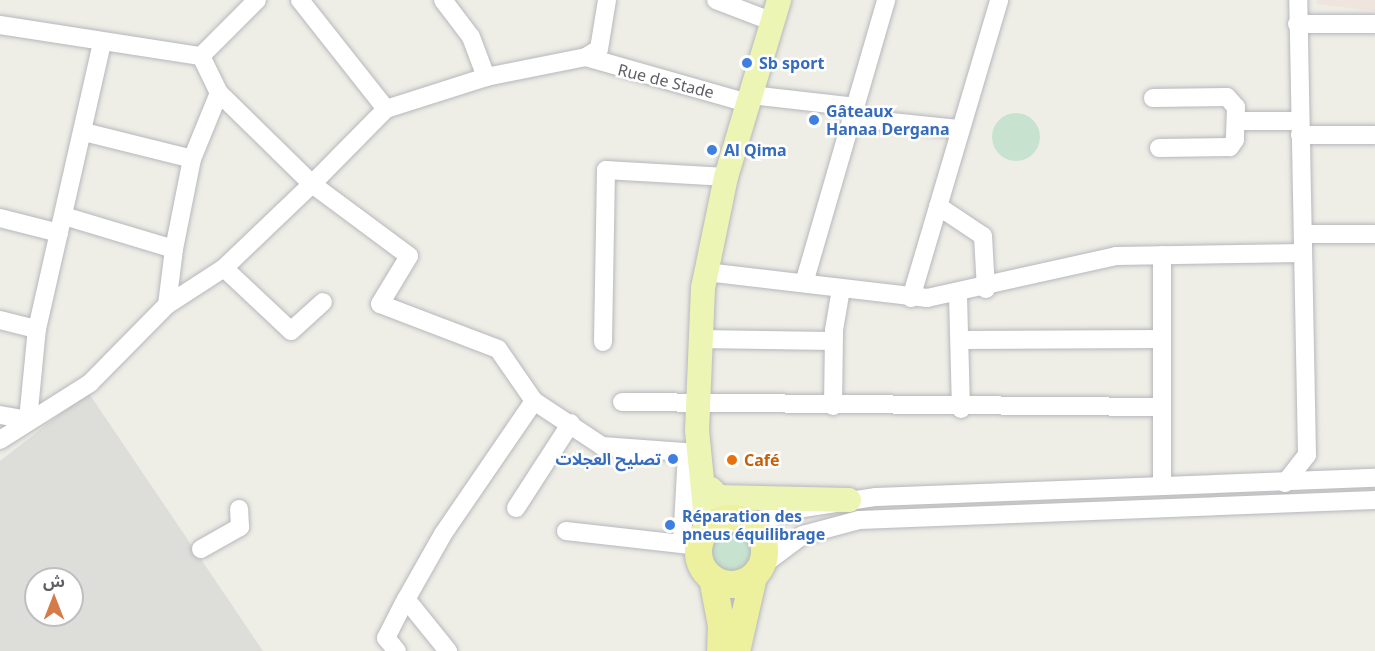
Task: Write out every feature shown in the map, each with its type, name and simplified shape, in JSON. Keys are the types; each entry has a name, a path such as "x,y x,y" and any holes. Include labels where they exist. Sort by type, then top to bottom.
{"highway":[{"path":"720,651 721,625 712,578 702,567 696,539 723,520 745,522 763,543 736,651"},
{"path":"712,578 733,584 756,571"}],"main road":[{"path":"696,539 699,339 706,272 726,177 776,11"},
{"path":"696,458 717,497 745,522"},
{"path":"717,497 849,500"}],"street":[{"path":"201,56 257,0"},
{"path":"300,0 386,109"},
{"path":"443,0 471,37 486,76"},
{"path":"0,440 28,420 90,383 167,305 224,268 386,109 486,76 586,57 599,49 607,0"},
{"path":"716,0 776,11"},
{"path":"804,283 886,0"},
{"path":"911,298 999,0"},
{"path":"1298,0 1307,455 1326,479"},
{"path":"1297,24 1375,24"},
{"path":"0,25 201,56"},
{"path":"28,420 37,328 84,132 102,42"},
{"path":"201,56 219,93 312,184 409,256 380,304 498,349 534,401 571,423 602,446 696,458"},
{"name":"Rue de Stade","path":"586,57 749,99 960,129"},
{"path":"167,305 174,249 192,159 219,93"},
{"path":"1153,98 1227,97 1235,104 1236,122 1230,147 1159,148"},
{"path":"1236,122 1375,135"},
{"path":"84,132 192,159"},
{"path":"603,342 606,170 726,177"},
{"path":"938,206 983,236 986,289"},
{"path":"0,218 62,225 174,249"},
{"path":"1303,234 1375,234"},
{"path":"706,272 911,298 958,295 1094,259 1162,255 1303,253"},
{"path":"1162,255 1160,339 1162,486"},
{"path":"224,268 291,331 323,302"},
{"path":"833,406 833,341 841,290"},
{"path":"958,295 961,409"},
{"path":"0,320 37,328"},
{"path":"699,339 833,341"},
{"path":"960,340 1160,339"},
{"path":"397,651 386,638 406,599 443,534 534,401"},
{"path":"622,402 961,409 1160,407"},
{"path":"0,415 28,420"},
{"path":"516,508 571,423"},
{"path":"1285,483 1307,455"},
{"path":"745,522 849,500 1285,483 1375,477"},
{"path":"756,571 810,531 859,520 1375,500"},
{"path":"201,549 240,527 239,509"},
{"path":"566,531 696,539"},
{"path":"406,599 448,651"}],"shaded area":[{"path":"1317,0 1375,0 1375,11 1316,4"},
{"path":"88,392 263,651 0,651 0,461"}],"green space":[{"path":"1011,113 1021,113 1033,120 1040,132 1040,142 1033,154 1021,161 1011,161 996,150 992,142 992,132 1003,117"},
{"path":"733,528 749,535 756,551 749,567 733,574 717,567 710,551 717,535"}],"place":[{"name":"Sb sport","path":"747,63"},
{"name":"Gâteaux Hanaa Dergana","path":"814,120"},
{"name":"Al Qima","path":"712,150"},
{"name":"تصليح العجلات","path":"673,459"},
{"name":"Café","path":"732,460"},
{"name":"Réparation des pneus équilibrage","path":"670,525"}]}
